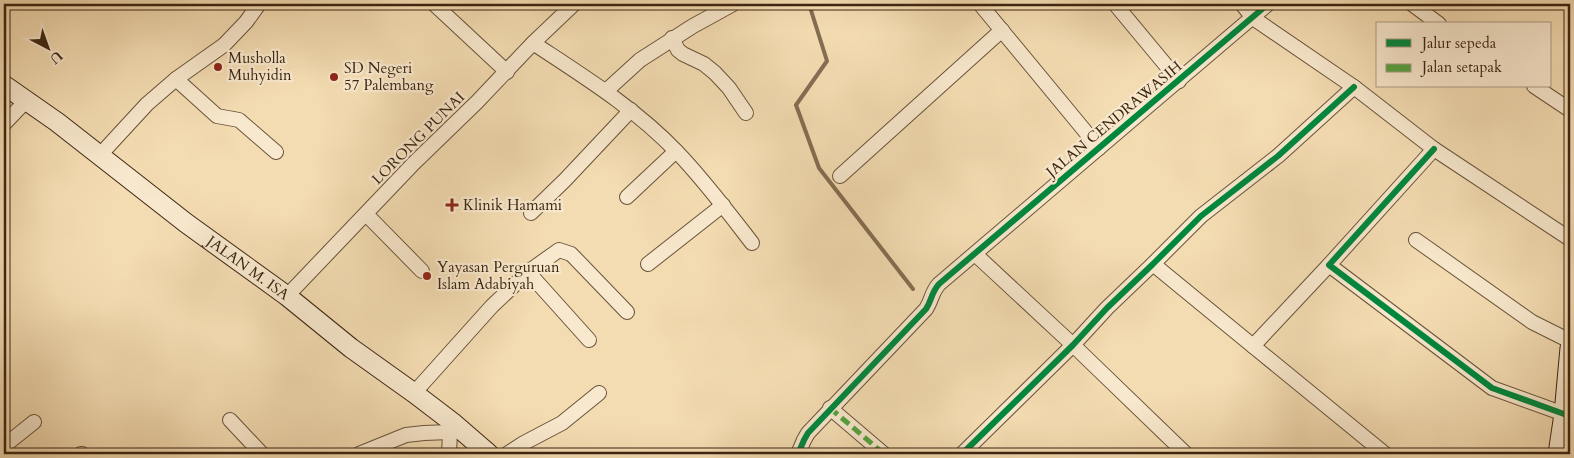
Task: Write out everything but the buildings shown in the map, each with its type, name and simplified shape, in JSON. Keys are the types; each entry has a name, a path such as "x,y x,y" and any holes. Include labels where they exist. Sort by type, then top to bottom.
{"main road":[{"name":"JALAN M. ISA","path":"4,84 287,296 351,348 414,392 451,427 489,454"},
{"path":"1558,454 1570,348"}],"street":[{"path":"434,4 508,72"},
{"name":"LORONG PUNAI","path":"287,296 414,163 508,72 533,43 574,4"},
{"path":"606,90 640,60 672,38 733,4"},
{"path":"980,4 1099,148"},
{"path":"1114,4 1179,81"},
{"path":"1242,4 1253,18 1354,87 1434,149 1570,240"},
{"name":"JALAN CENDRAWASIH","path":"798,454 808,433 830,408 926,309 932,294 939,284 1268,4"},
{"path":"1412,4 1436,22"},
{"path":"100,155 147,104 176,79 224,45 246,22 257,5"},
{"path":"840,176 1002,30"},
{"path":"672,38 678,50 704,64 715,73 729,88 746,113"},
{"path":"533,43 606,90 676,151 723,205 752,243"},
{"path":"176,79 217,116 239,120 276,152"},
{"path":"962,454 1201,216 1278,156 1354,87"},
{"path":"1537,88 1570,110"},
{"path":"4,124 26,101"},
{"path":"531,213 584,161 631,110"},
{"path":"1253,346 1434,149"},
{"path":"627,197 676,151"},
{"path":"648,264 723,205"},
{"path":"366,214 422,271"},
{"path":"1416,240 1532,322 1570,341"},
{"path":"414,392 492,306 528,272 556,251 566,251 571,254 627,312"},
{"path":"975,254 1186,454"},
{"path":"1153,264 1385,454"},
{"path":"1329,265 1492,388 1564,414"},
{"path":"528,272 589,340"},
{"path":"507,454 562,423 600,393"},
{"path":"830,408 884,454"},
{"path":"230,420 262,454"},
{"path":"4,446 34,422"},
{"path":"359,454 406,436 451,427 449,454"}],"waterway":[{"path":"809,4 827,61 796,105 819,168 913,289"}],"marked path":[{"path":"830,408 884,454"}],"cycle path":[{"path":"798,454 808,433 926,309 934,290 939,284 1268,4"},
{"path":"962,454 1201,216 1278,156 1354,87"},
{"path":"1434,149 1329,265 1492,388 1564,414"}],"place":[{"name":"Musholla Muhyidin","path":"218,67"},
{"name":"SD Negeri 57 Palembang","path":"334,77"},
{"name":"Klinik Hamami","path":"452,205"},
{"name":"Yayasan Perguruan Islam Adabiyah","path":"427,276"}]}
